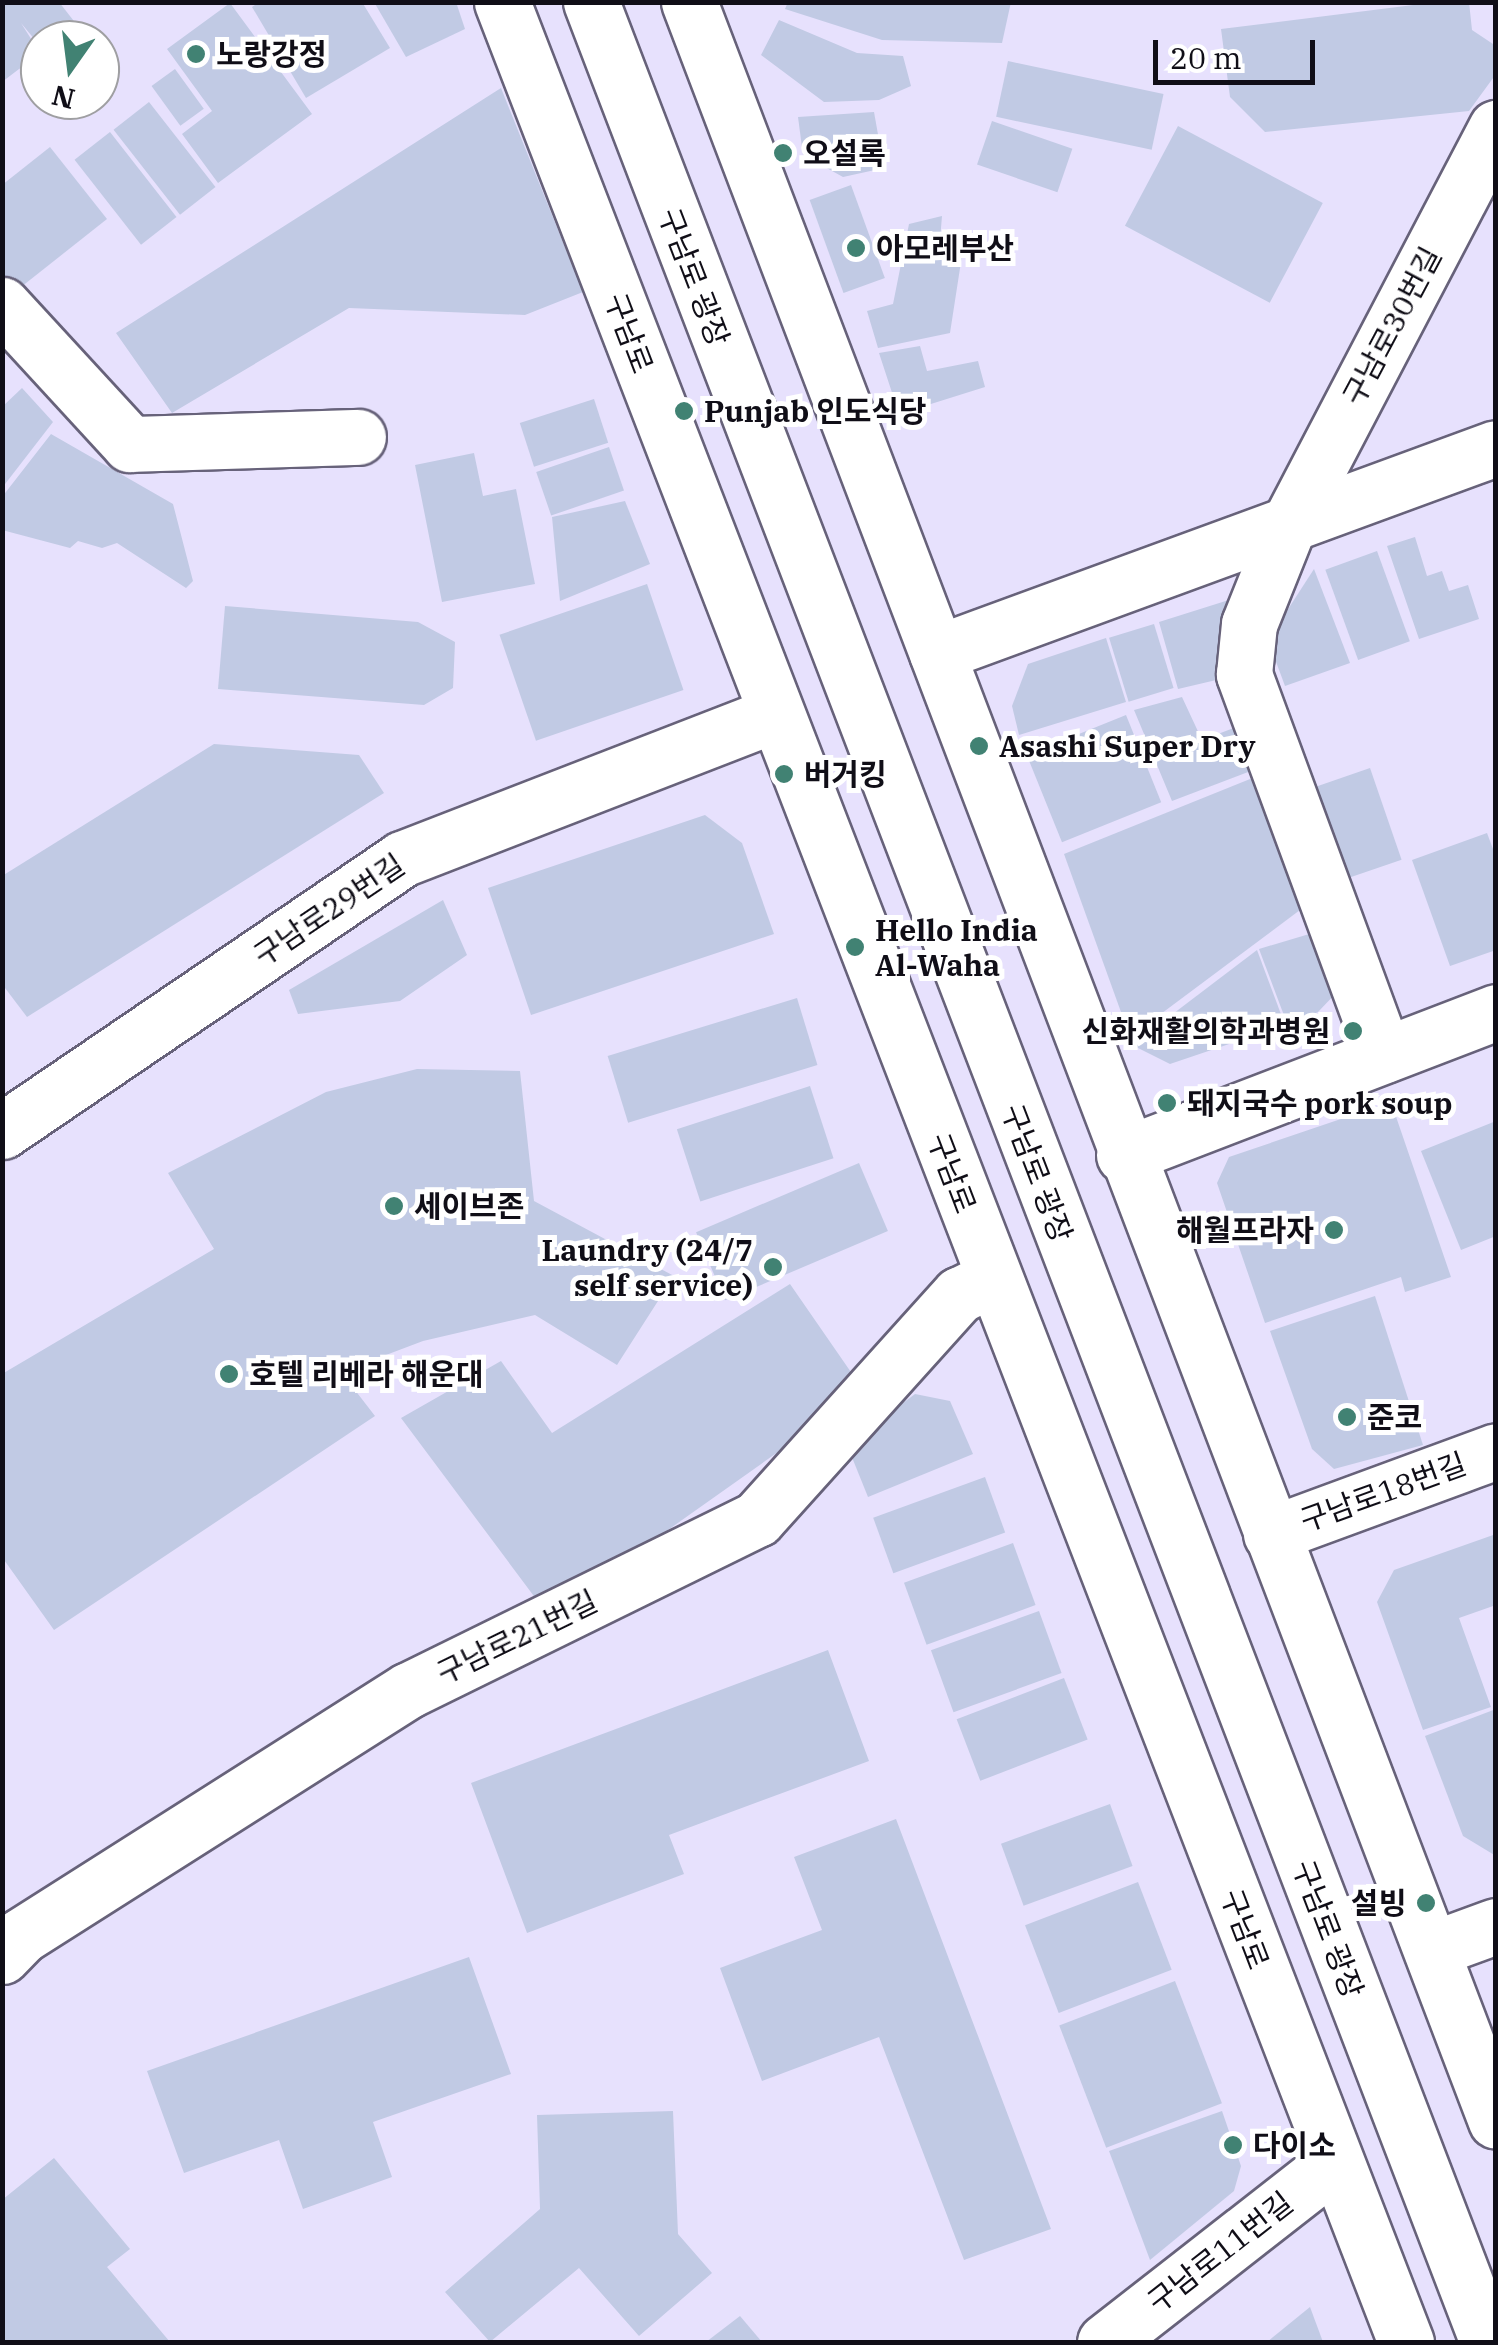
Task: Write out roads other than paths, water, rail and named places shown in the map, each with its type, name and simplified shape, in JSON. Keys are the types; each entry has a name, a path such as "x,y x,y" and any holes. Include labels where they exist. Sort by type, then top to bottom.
{"street":[{"name":"구남로","path":"502,2 992,1279 1406,2342"},
{"name":"구남로 광장","path":"591,2 1488,2342"},
{"path":"695,7 1124,1155 1433,1949 1496,2121"},
{"name":"구남로30번길","path":"1384,1055 1244,674 1249,624 1289,524 1496,128"},
{"path":"2,305 130,444 358,437"},
{"path":"938,653 1496,448"},
{"name":"구남로29번길","path":"9,1116 402,859 776,714"},
{"path":"1124,1155 1496,1012"},
{"name":"구남로21번길","path":"2,1956 21,1936 409,1690 757,1518 958,1295 992,1279"},
{"name":"구남로18번길","path":"1272,1534 1496,1450"},
{"path":"1433,1949 1496,1926"},
{"name":"구남로11번길","path":"1105,2342 1335,2162"}],"place":[{"name":"노랑강정","path":"196,54"},
{"name":"오설록","path":"783,153"},
{"name":"아모레부산","path":"856,248"},
{"name":"Punjab 인도식당","path":"684,411"},
{"name":"Asashi Super Dry","path":"979,746"},
{"name":"버거킹","path":"784,774"},
{"name":"Hello India Al-Waha","path":"855,947"},
{"name":"신화재활의학과병원","path":"1353,1031"},
{"name":"돼지국수 pork soup","path":"1167,1103"},
{"name":"세이브존","path":"394,1206"},
{"name":"해월프라자","path":"1334,1230"},
{"name":"Laundry (24/7 self service)","path":"773,1267"},
{"name":"호텔 리베라 해운대","path":"229,1374"},
{"name":"준코","path":"1347,1417"},
{"name":"설빙","path":"1426,1903"},
{"name":"다이소","path":"1233,2145"}]}
